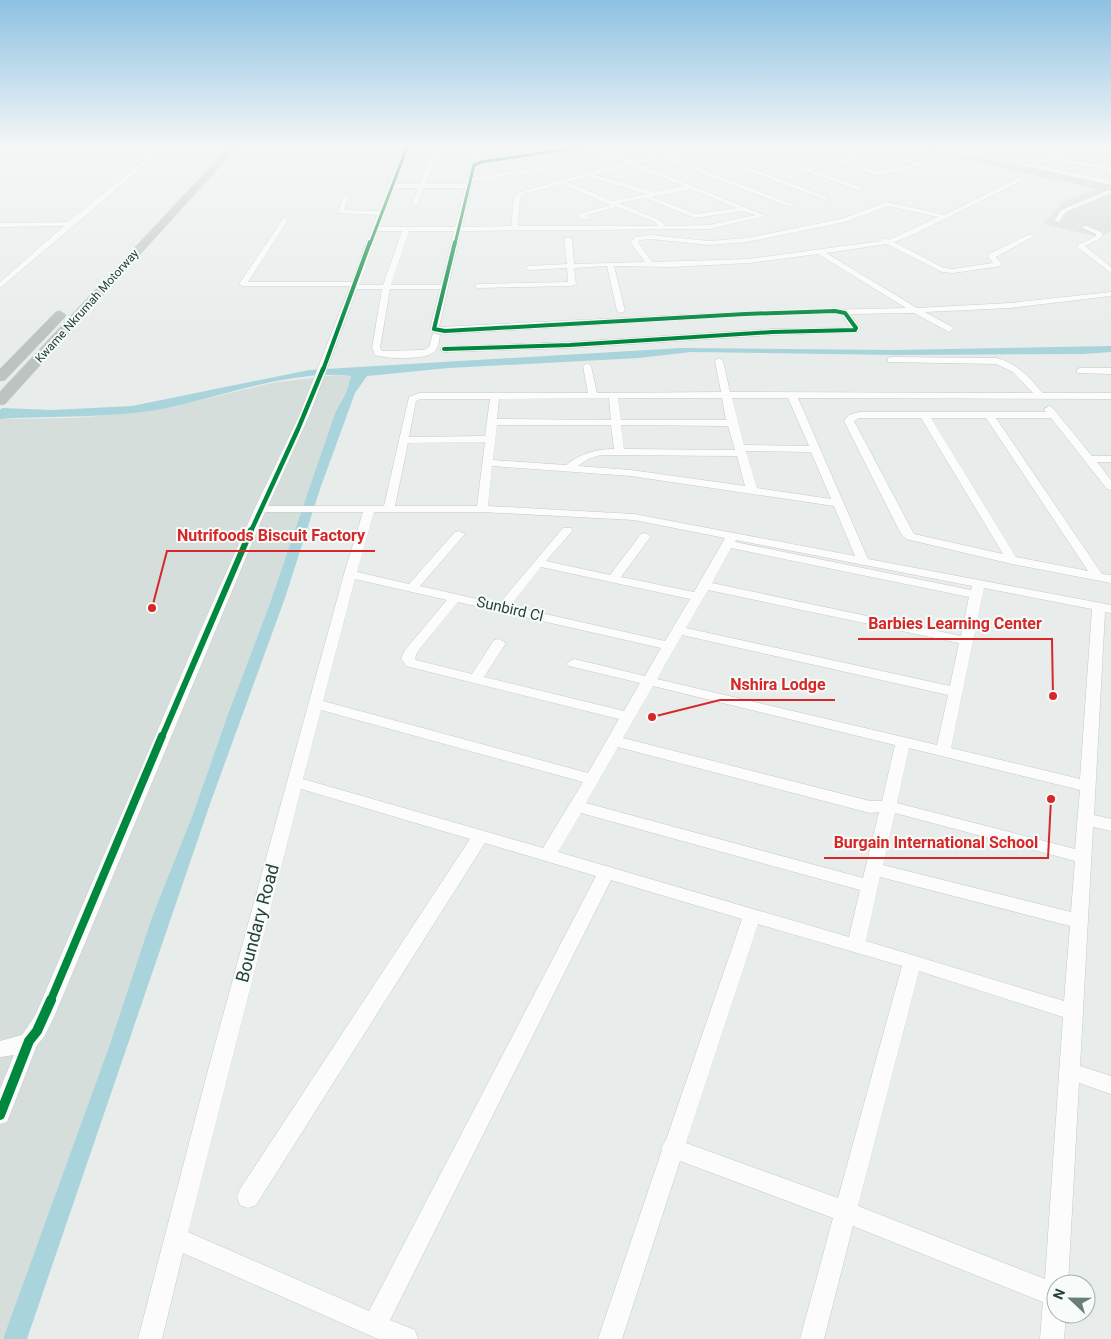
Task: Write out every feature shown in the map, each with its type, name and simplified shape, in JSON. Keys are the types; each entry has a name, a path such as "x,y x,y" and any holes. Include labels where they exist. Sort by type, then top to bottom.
{"highway":[{"path":"156,214 162,207"},
{"name":"Kwame Nkrumah Motorway","path":"0,401 178,207"},
{"name":"Kwame Nkrumah Motorway","path":"0,377 67,308"}],"street":[{"path":"0,286 90,207"},
{"path":"342,207 340,212 380,213"},
{"path":"0,1115 29,1041 44,1017 107,864 260,509 318,383 356,286 382,207"},
{"path":"464,207 434,329 444,331 772,332 854,330 856,328 845,313 841,312"},
{"path":"514,228 516,207"},
{"path":"587,219 580,215 603,207"},
{"path":"622,207 657,222 664,228"},
{"path":"674,207 695,216 744,209"},
{"path":"374,230 709,227 763,216 740,207"},
{"path":"649,264 634,242 638,238 666,238 710,243 747,240 834,223 877,207"},
{"path":"901,207 941,217"},
{"path":"529,268 610,264 703,264 748,261 820,252 886,241 908,235 960,207"},
{"path":"1057,221 1063,211 1071,207"},
{"path":"285,220 243,284 444,287"},
{"path":"0,225 70,224"},
{"path":"1085,227 1096,230 1100,235 1080,246 1111,271"},
{"path":"406,229 386,287 376,348 378,353 430,352 435,344 436,335"},
{"path":"663,264 759,257 886,241 942,270 953,271 998,264 992,256 1030,236"},
{"path":"478,286 568,285 573,283 568,239"},
{"path":"820,252 949,329"},
{"path":"610,264 621,311"},
{"path":"444,349 804,311 841,312 990,307 1111,294"},
{"path":"891,360 997,361 1007,363 1015,368 1043,401 1111,487"},
{"path":"719,361 732,423 752,490"},
{"path":"587,366 593,395"},
{"path":"1080,371 1111,371"},
{"path":"389,508 412,399 425,395 725,395 1043,401 1111,396"},
{"path":"482,510 493,422 494,395"},
{"path":"613,395 619,452"},
{"path":"792,396 864,560"},
{"path":"989,415 1098,577"},
{"path":"1053,415 859,416 852,417 849,420 906,532 919,540 1111,579"},
{"path":"925,416 1012,560"},
{"path":"493,422 732,423"},
{"path":"404,440 490,439"},
{"path":"569,468 592,454 814,449"},
{"path":"631,452 631,473"},
{"path":"1088,459 1111,459"},
{"path":"488,463 631,473 838,503"},
{"name":"Boundary Road","path":"150,1339 177,1239 218,1070 350,574 370,508"},
{"path":"260,509 389,508 634,517 731,540 978,589 1105,608 1085,819 1057,1274"},
{"path":"503,607 538,562 567,530"},
{"path":"413,587 460,534"},
{"path":"614,578 645,536"},
{"path":"731,540 864,560 978,589"},
{"path":"548,855 731,540"},
{"path":"538,562 614,578 701,591 967,641"},
{"name":"Sunbird Cl","path":"350,574 669,646"},
{"path":"943,752 978,589"},
{"path":"456,597 408,658 411,663 628,717"},
{"path":"678,630 956,692"},
{"path":"475,680 499,643"},
{"path":"574,663 1088,786"},
{"path":"316,704 592,778"},
{"path":"614,742 870,807 889,806 1083,858"},
{"path":"856,946 903,742"},
{"path":"295,782 912,962 1073,1012"},
{"path":"577,806 870,886"},
{"path":"1085,819 1111,825"},
{"path":"248,1197 481,836"},
{"path":"874,869 1079,921"},
{"path":"375,1325 606,873"},
{"path":"610,1339 672,1148 752,915"},
{"path":"812,1339 912,962"},
{"path":"0,1049 13,1047 29,1041"},
{"path":"1070,1071 1111,1084"},
{"path":"672,1148 1046,1284"},
{"path":"177,1239 406,1339"},
{"path":"1052,1339 1053,1324"}],"shaded area":[{"path":"1058,207 1111,207 1111,231 1099,237 1043,224"},
{"path":"336,375 351,376 346,393 335,413 269,606 193,814 152,917 111,1041 3,1339 0,1339 0,419 77,418 131,413 167,408 272,383"}],"water":[{"path":"1111,346 1111,352 1083,354 896,355 691,352 639,358 449,368 367,376 355,393 320,489 285,598 211,801 27,1339 3,1339 111,1041 152,917 193,814 269,606 335,413 346,393 351,376 306,376 259,385 167,408 126,414 0,419 0,410 2,408 52,410 132,406 309,370 681,348 894,350"}],"cycle path":[{"path":"0,1115 29,1041 44,1017 232,573 304,416 384,207"},
{"path":"444,349 570,345 772,332 855,330 856,328 845,313 835,311 745,314 445,331 434,329 464,207"}],"place":[{"name":"Nutrifoods Biscuit Factory","path":"152,608"},
{"name":"Barbies Learning Center","path":"1053,696"},
{"name":"Nshira Lodge","path":"652,717"},
{"name":"Burgain International School","path":"1051,799"}]}
